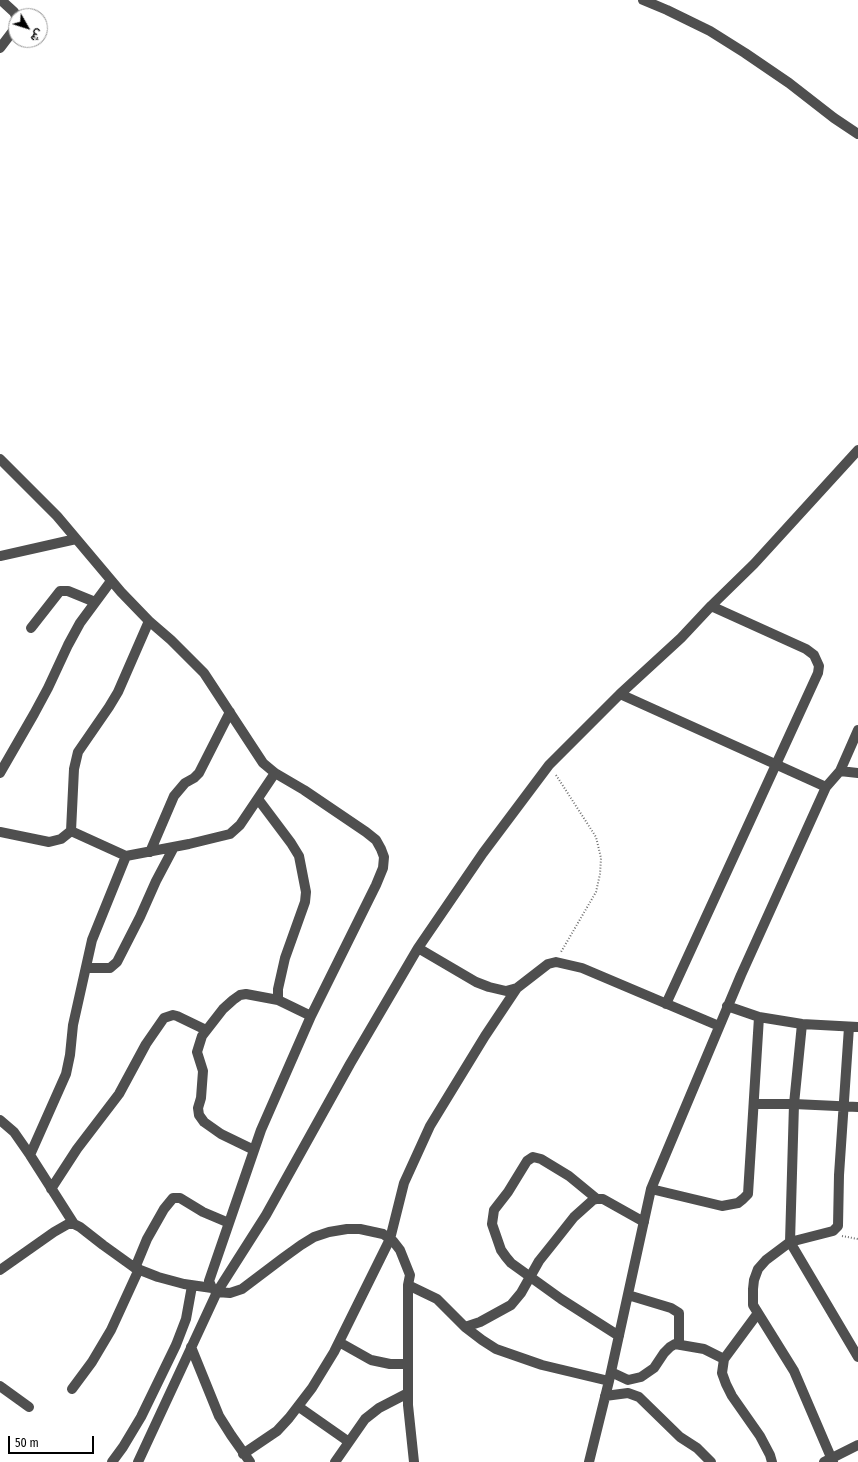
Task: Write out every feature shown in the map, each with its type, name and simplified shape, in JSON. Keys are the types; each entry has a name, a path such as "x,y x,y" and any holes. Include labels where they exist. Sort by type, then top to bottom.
{"street":[{"path":"1,0 10,8"},
{"path":"643,0 710,30 783,79 834,118 858,134"},
{"path":"0,48 8,38"},
{"path":"138,1462 191,1347 214,1290 266,1215 350,1064 418,948 483,853 550,765 620,694 681,638 754,564 858,450"},
{"path":"0,459 57,516 111,581 149,621 171,640 204,673 263,763 366,832 376,840 384,857 383,868 376,885 311,1016 261,1130 209,1281 214,1290"},
{"path":"0,556 76,539"},
{"path":"0,773 48,688 80,623 111,581"},
{"path":"31,628 60,591 68,591 95,602"},
{"path":"666,1004 818,673 819,666 814,655 806,649 711,606"},
{"path":"72,831 74,769 78,752 118,692 149,621"},
{"path":"620,694 776,763 826,787"},
{"path":"150,852 174,796 184,783 194,778 199,773 230,712"},
{"path":"589,1462 610,1376 651,1189 719,1026 826,787 840,771 858,730"},
{"path":"840,771 858,773"},
{"path":"72,831 126,856 190,844 230,834 240,825 275,772"},
{"path":"258,799 299,856 306,892 305,902 285,958 278,989 278,1000"},
{"path":"0,832 49,842 61,839 72,831"},
{"path":"86,968 110,968 116,962 174,847"},
{"path":"30,1155 66,1074 70,1055 73,1025 92,940 126,856"},
{"path":"418,948 488,987 506,991 517,988"},
{"path":"191,1347 220,1416 246,1458 277,1431 299,1407 312,1388 339,1342 390,1239 404,1183 428,1132 469,1062 517,988 548,964 556,962 582,968 719,1026"},
{"path":"254,1150 221,1134 204,1122 199,1115 198,1108 201,1098 203,1070 197,1052 202,1036 223,1009 240,995 252,994 278,1000 311,1016"},
{"path":"728,1006 759,1017 802,1024 853,1027 844,1106 839,1175 838,1226 833,1231 790,1242 766,1260 758,1269 753,1289 753,1305 794,1371 830,1461 858,1445"},
{"path":"51,1189 77,1149 118,1094 146,1044 164,1018 173,1015 177,1016 206,1030"},
{"path":"651,1189 722,1206 738,1203 748,1194 759,1017"},
{"path":"802,1024 794,1104 790,1242 858,1357"},
{"path":"754,1104 858,1107"},
{"path":"0,1120 14,1132 74,1224"},
{"path":"619,1336 561,1299 506,1258 501,1250 492,1224 494,1210 508,1192 527,1161 533,1157 541,1159 569,1176 597,1199 610,1202 644,1222"},
{"path":"72,1389 92,1362 111,1330 137,1269 147,1239 164,1209 173,1198 180,1198 203,1212 229,1223"},
{"path":"465,1327 480,1322 511,1305 521,1293 539,1261 574,1217 588,1204 597,1199"},
{"path":"0,1270 54,1232 68,1224 74,1224 137,1269 158,1277 192,1286 230,1293 242,1289 314,1237 329,1232 347,1229 360,1229 384,1234 400,1250 410,1275 408,1285 408,1405 414,1462"},
{"path":"408,1285 437,1299 465,1327 482,1340 506,1354 542,1366 628,1380 641,1377 654,1368 670,1346 679,1344 704,1349 724,1359"},
{"path":"112,1462 141,1417 176,1345 186,1319 192,1286"},
{"path":"628,1295 671,1308 679,1313 679,1344"},
{"path":"758,1313 724,1359 722,1374 732,1396 766,1447 772,1462"},
{"path":"339,1342 371,1360 390,1364 408,1364"},
{"path":"0,1386 29,1407"},
{"path":"336,1462 358,1428 372,1413 408,1393"},
{"path":"605,1396 628,1393 639,1397 680,1437 697,1448 711,1462"},
{"path":"299,1407 349,1442"}],"path":[{"path":"550,765 596,837 601,858 600,874 596,892 556,962"}]}
